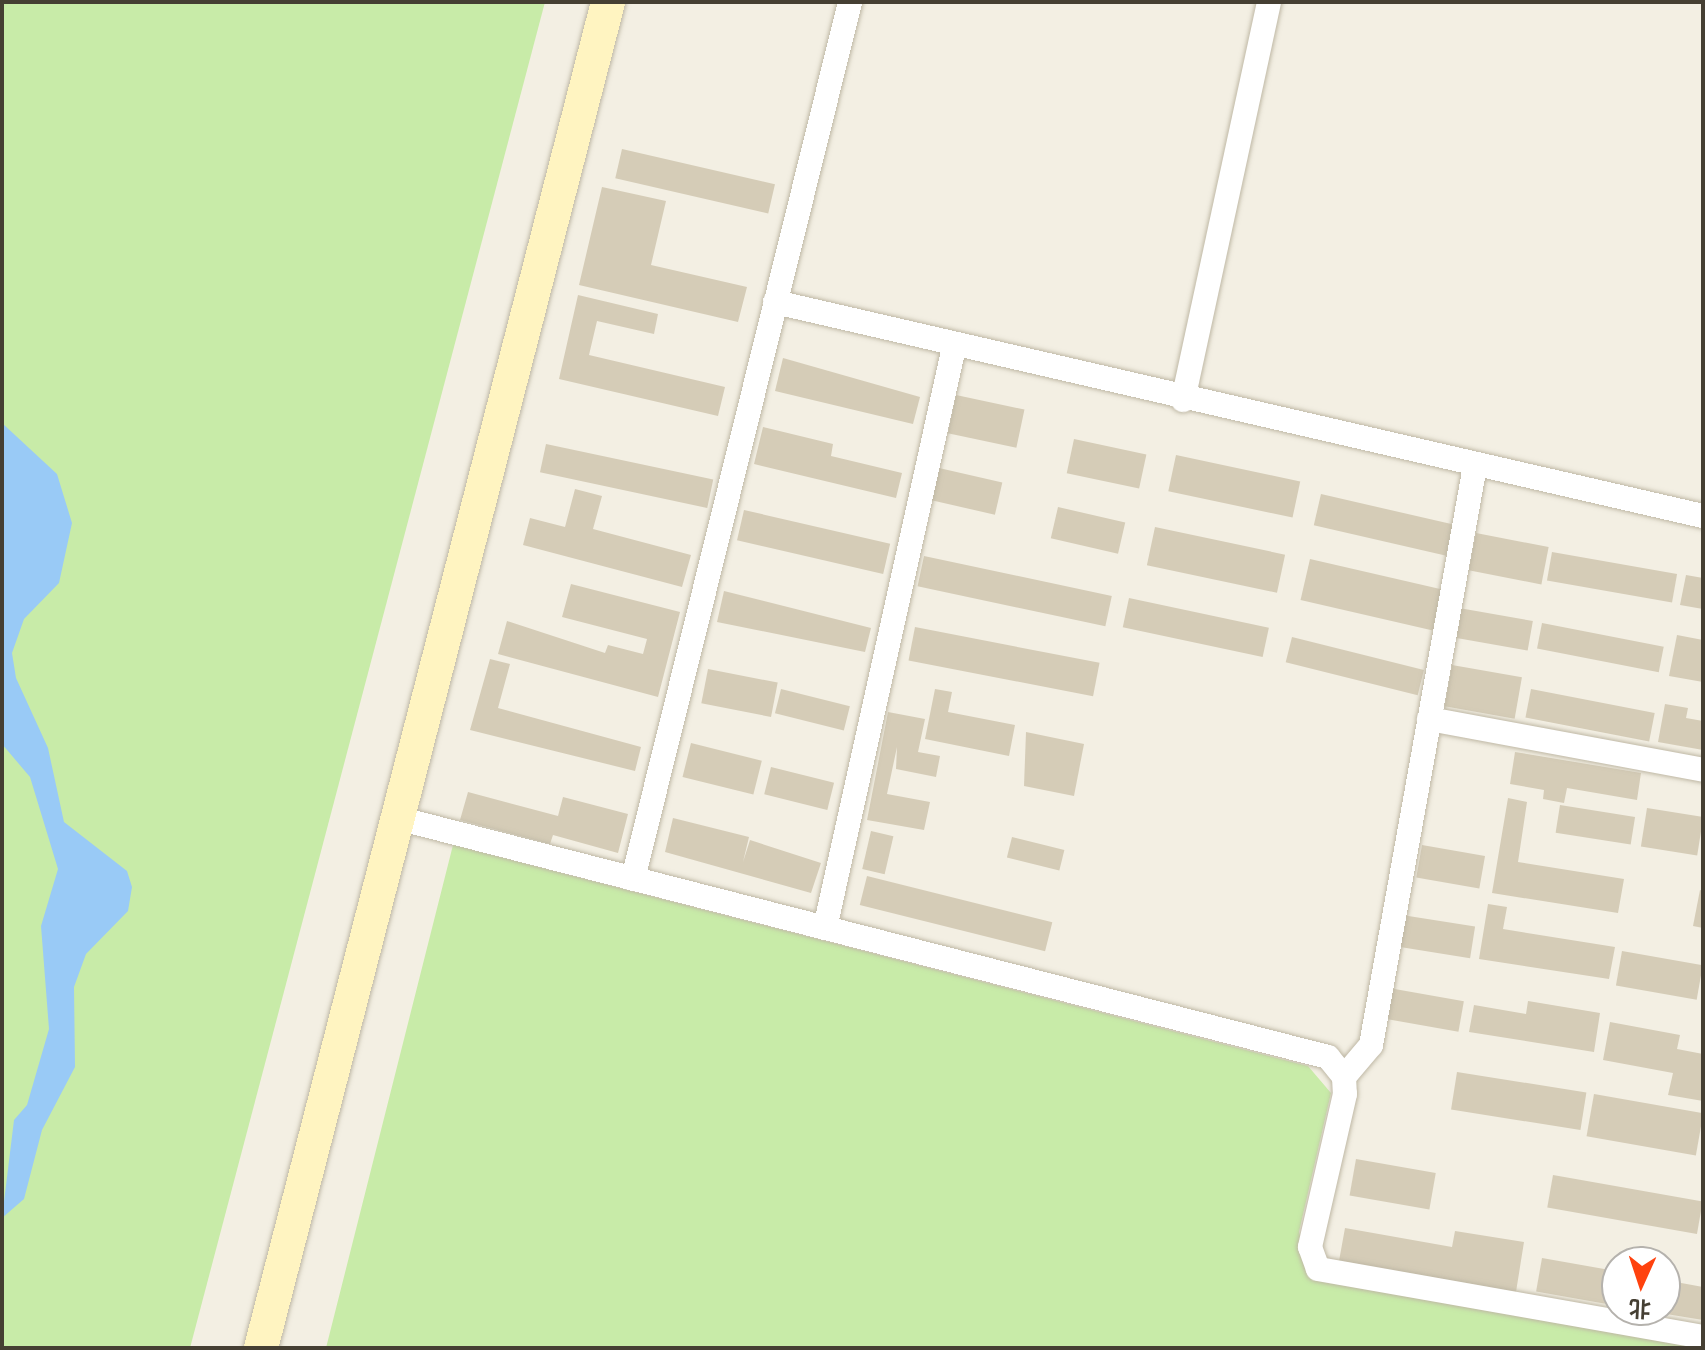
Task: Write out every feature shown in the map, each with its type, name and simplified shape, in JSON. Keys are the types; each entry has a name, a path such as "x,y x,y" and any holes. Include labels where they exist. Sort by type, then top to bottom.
{"street":[{"path":"261,1348 401,819 608,2"},
{"path":"633,879 850,2"},
{"path":"1183,400 1269,2"},
{"path":"775,302 1183,400 1703,516"},
{"path":"825,928 954,347"},
{"path":"1475,466 1371,1045 1344,1077 1310,1247 1318,1269 1703,1337"},
{"path":"1429,719 1703,770"},
{"path":"401,819 1328,1057 1344,1077"}],"green space":[{"path":"2,2 545,2 190,1348 2,1348"},
{"path":"453,845 1308,1066 1331,1093 1299,1232 1309,1270 1703,1348 326,1348"}],"water":[{"path":"2,423 57,474 72,523 59,583 24,619 12,653 16,678 48,748 64,822 127,871 132,887 128,911 86,954 74,987 75,1067 42,1130 24,1199 2,1218 14,1120 27,1105 49,1029 41,926 58,869 30,777 2,744"}],"building":[{"path":"622,149 775,184 768,214 615,178"},
{"path":"602,187 666,201 651,265 747,287 738,322 579,285"},
{"path":"578,295 658,314 654,334 597,321 589,355 725,387 718,416 559,379"},
{"path":"783,358 920,397 913,424 775,391"},
{"path":"956,395 1024,410 1016,448 948,433"},
{"path":"763,427 833,444 831,456 902,473 896,498 754,464"},
{"path":"1074,439 1146,454 1139,489 1067,473"},
{"path":"546,444 713,480 707,508 540,472"},
{"path":"1176,455 1300,481 1293,518 1168,491"},
{"path":"939,468 1002,483 995,515 932,500"},
{"path":"575,489 602,496 593,529 691,555 682,587 523,545 530,518 565,527"},
{"path":"1321,494 1454,525 1446,556 1314,525"},
{"path":"1058,507 1125,523 1118,554 1051,538"},
{"path":"744,510 890,544 883,574 737,540"},
{"path":"1155,527 1285,555 1277,593 1147,565"},
{"path":"1476,533 1549,547 1541,584 1469,570"},
{"path":"1552,552 1677,574 1672,603 1547,581"},
{"path":"924,556 1112,596 1105,626 918,586"},
{"path":"1310,559 1444,590 1435,631 1301,600"},
{"path":"1686,575 1703,578 1703,609 1680,605"},
{"path":"571,584 680,612 658,697 498,654 507,621 605,653 608,645 643,654 647,639 562,617"},
{"path":"724,591 871,628 865,652 717,622"},
{"path":"1129,598 1269,628 1263,657 1123,627"},
{"path":"1459,608 1533,621 1528,651 1454,638"},
{"path":"1542,623 1664,647 1659,672 1537,649"},
{"path":"915,627 1100,663 1093,696 909,660"},
{"path":"1677,635 1703,640 1703,682 1669,676"},
{"path":"1292,637 1424,670 1418,695 1286,662"},
{"path":"490,659 510,664 498,708 641,747 635,771 470,730"},
{"path":"1452,665 1522,677 1515,719 1445,706"},
{"path":"708,669 778,683 771,717 701,703"},
{"path":"781,689 850,706 844,730 775,713"},
{"path":"935,689 952,692 948,712 1015,725 1009,756 925,739"},
{"path":"1531,689 1655,713 1649,742 1525,717"},
{"path":"1665,704 1688,708 1686,718 1703,721 1703,750 1658,742"},
{"path":"888,712 925,719 918,752 940,756 936,777 896,769 897,747 887,794 930,802 924,830 867,820"},
{"path":"1026,732 1084,744 1074,796 1024,786"},
{"path":"691,743 762,761 753,795 683,777"},
{"path":"1515,752 1641,773 1637,800 1567,788 1564,803 1543,799 1544,790 1510,784"},
{"path":"771,767 834,783 827,810 764,794"},
{"path":"468,792 558,816 563,797 628,814 618,853 553,835 550,844 460,820"},
{"path":"1508,798 1527,802 1518,862 1624,879 1618,913 1492,893"},
{"path":"1560,805 1635,817 1631,845 1556,833"},
{"path":"1647,808 1703,817 1697,855 1641,847"},
{"path":"673,818 749,837 743,862 750,840 821,863 811,893 665,852"},
{"path":"871,831 893,836 885,874 862,869"},
{"path":"1012,837 1064,850 1059,870 1007,857"},
{"path":"1422,845 1485,856 1479,889 1416,877"},
{"path":"867,876 1052,922 1045,951 860,905"},
{"path":"1700,890 1703,891 1703,928 1693,926"},
{"path":"1488,904 1507,907 1503,929 1615,947 1609,979 1479,959"},
{"path":"1402,915 1475,927 1470,958 1397,947"},
{"path":"1622,951 1703,965 1697,1000 1616,985"},
{"path":"1389,988 1464,1001 1458,1032 1384,1019"},
{"path":"1528,1001 1600,1013 1594,1052 1469,1032 1474,1005 1526,1014"},
{"path":"1610,1022 1680,1035 1677,1049 1703,1054 1703,1101 1668,1095 1673,1073 1603,1060"},
{"path":"1457,1072 1586,1092 1580,1130 1451,1110"},
{"path":"1594,1094 1703,1113 1696,1156 1587,1136"},
{"path":"1356,1159 1436,1173 1429,1210 1350,1195"},
{"path":"1553,1175 1703,1201 1697,1234 1547,1207"},
{"path":"1345,1228 1452,1247 1455,1231 1524,1242 1516,1292 1339,1261"},
{"path":"1542,1258 1601,1268 1601,1303 1536,1291"},
{"path":"1681,1283 1703,1287 1703,1320 1681,1316"}]}
